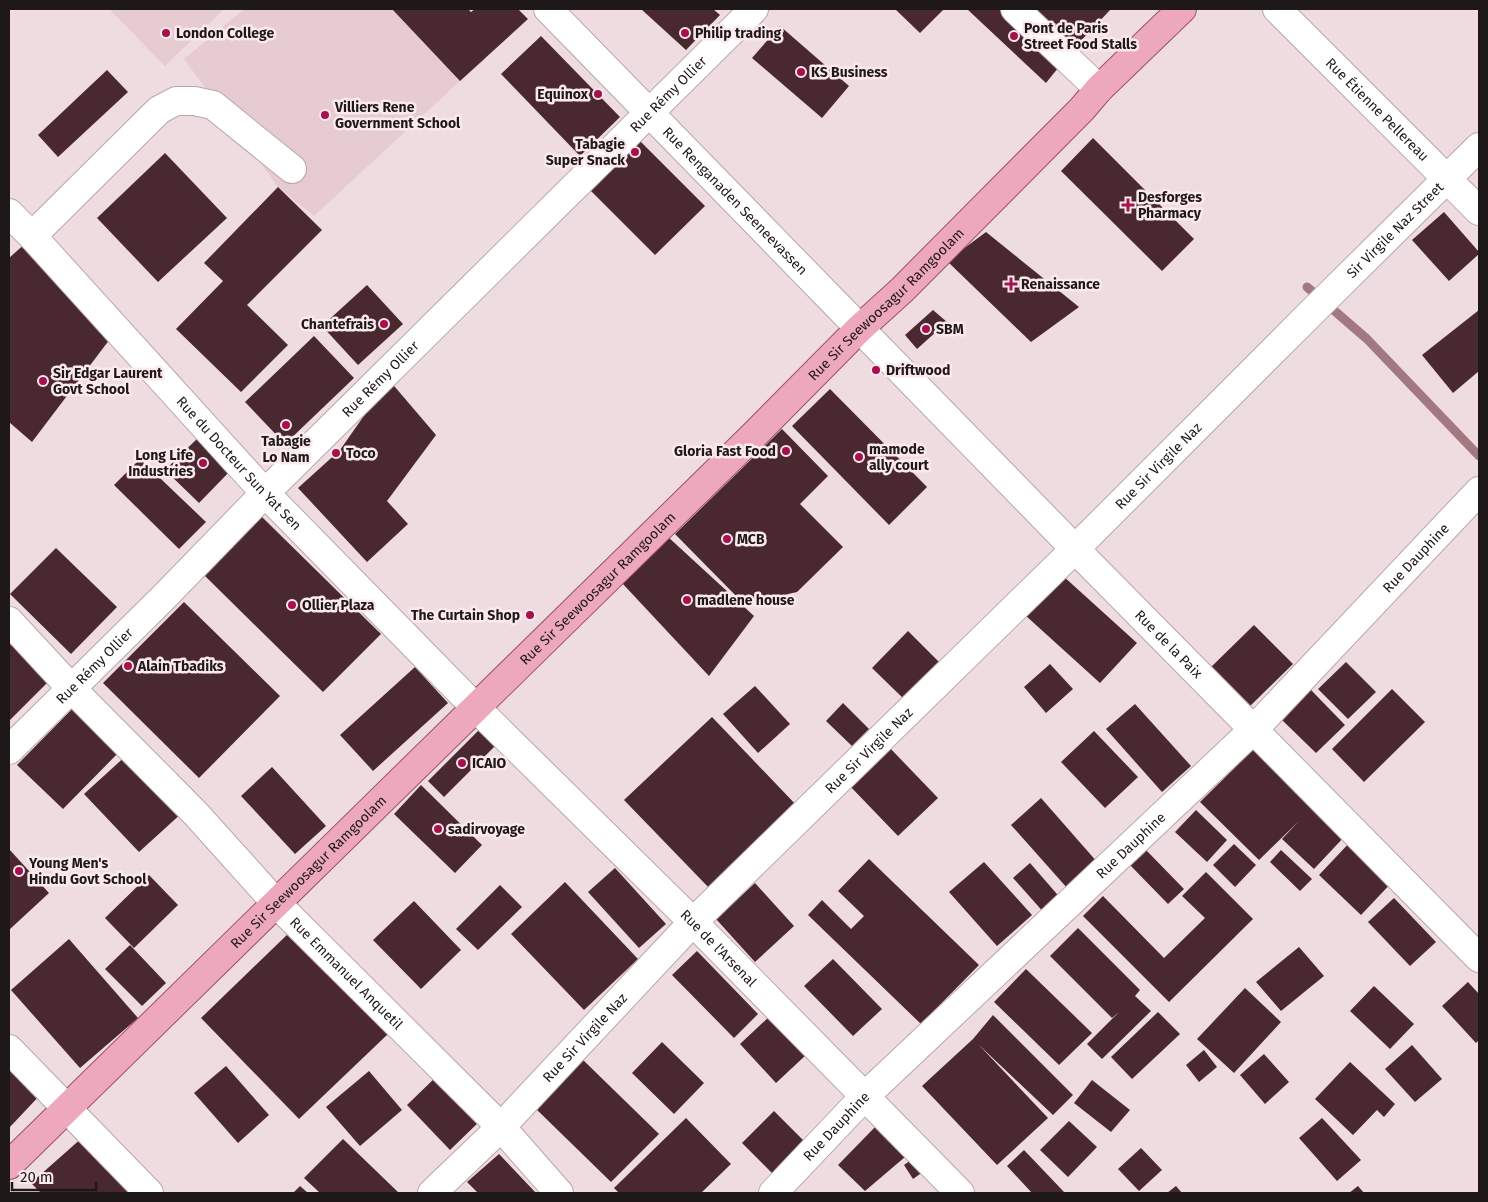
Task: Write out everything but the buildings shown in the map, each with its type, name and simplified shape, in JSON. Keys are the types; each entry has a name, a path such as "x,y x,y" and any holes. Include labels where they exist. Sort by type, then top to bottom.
{"main road":[{"name":"Rue Sir Seewoosagur Ramgoolam","path":"9,1165 754,435 859,329 902,290 1099,89 1182,9"}],"street":[{"name":"Rue Renganaden Seeneevassen","path":"548,9 859,329"},
{"name":"Rue Rémy Ollier","path":"9,750 164,597 265,493 754,9"},
{"path":"1016,9 1099,89"},
{"name":"Rue Étienne Pellereau","path":"1277,9 1479,211"},
{"path":"32,236 159,110 176,101 194,101 213,105 292,169"},
{"name":"Sir Virgile Naz Street","path":"1312,312 1479,147"},
{"name":"Rue du Docteur Sun Yat Sen","path":"9,213 265,493 475,707"},
{"name":"Rue Sir Virgile Naz","path":"432,1193 501,1127 692,922 1075,549 1312,312"},
{"name":"Rue de la Paix","path":"859,329 1479,958"},
{"name":"Rue Dauphine","path":"773,1193 864,1097 1254,728 1479,491"},
{"name":"Rue Emmanuel Anquetil","path":"9,622 71,688 196,814 276,903 501,1127 559,1193"},
{"name":"Rue de l'Arsenal","path":"475,707 692,922 960,1193"},
{"path":"9,1049 149,1193"}],"shaded area":[{"name":"London College","path":"109,9 224,9 165,66"},
{"name":"Villiers Rene Government School","path":"244,9 437,9 485,60 314,216 278,187 184,59"}],"waterway":[{"path":"1307,287 1367,339 1479,456"}],"place":[{"name":"London College","path":"166,33"},
{"name":"Philip trading","path":"685,33"},
{"name":"Pont de Paris Street Food Stalls","path":"1014,36"},
{"name":"KS Business","path":"801,72"},
{"name":"Equinox","path":"598,94"},
{"name":"Villiers Rene Government School","path":"325,115"},
{"name":"Tabagie Super Snack","path":"635,152"},
{"name":"Desforges Pharmacy","path":"1128,205"},
{"name":"Renaissance","path":"1011,284"},
{"name":"Chantefrais","path":"384,324"},
{"name":"SBM","path":"926,329"},
{"name":"Driftwood","path":"876,370"},
{"name":"Sir Edgar Laurent Govt School","path":"43,381"},
{"name":"Tabagie Lo Nam","path":"286,425"},
{"name":"Gloria Fast Food","path":"786,451"},
{"name":"Toco","path":"336,453"},
{"name":"mamode ally court","path":"859,457"},
{"name":"Long Life Industries","path":"203,463"},
{"name":"MCB","path":"727,539"},
{"name":"madlene house","path":"687,600"},
{"name":"Ollier Plaza","path":"292,605"},
{"name":"The Curtain Shop","path":"530,615"},
{"name":"Alain Tbadiks","path":"128,666"},
{"name":"ICAIO","path":"462,763"},
{"name":"sadirvoyage","path":"438,829"},
{"name":"Young Men's Hindu Govt School","path":"19,871"}]}
